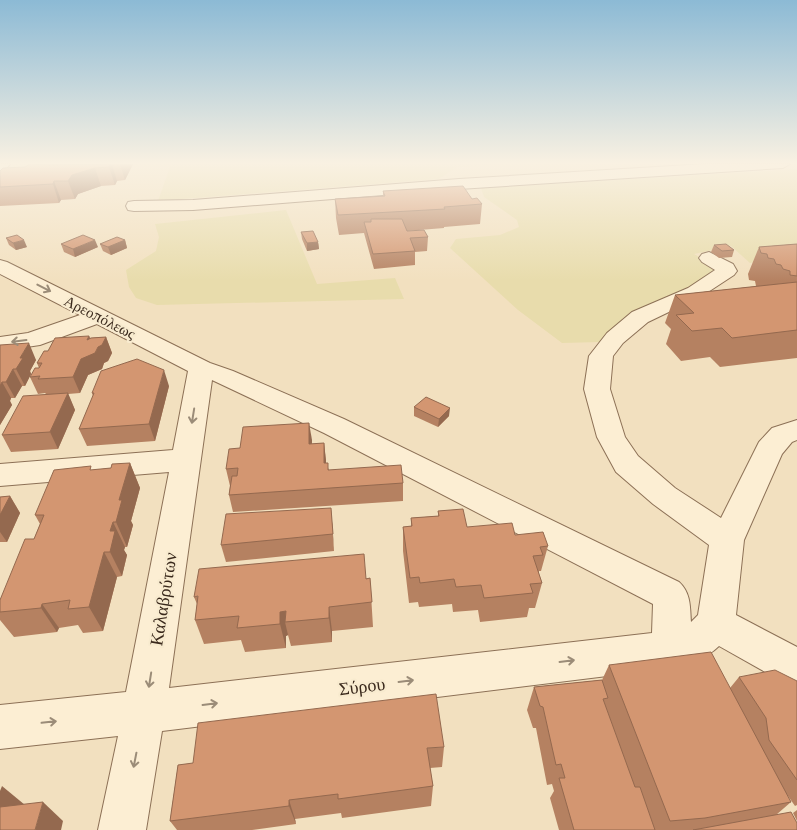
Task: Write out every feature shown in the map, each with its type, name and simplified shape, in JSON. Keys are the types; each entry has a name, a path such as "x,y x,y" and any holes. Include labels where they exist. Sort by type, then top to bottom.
{"street":[{"path":"134,206 156,207 223,203"},
{"path":"709,258 726,268 727,271 695,292 640,318 615,338 601,356 597,389 611,437 628,464 664,496 727,540"},
{"name":"Αρεοπόλεως","path":"0,266 201,368 224,376 334,426 666,593 671,598 672,647"},
{"path":"0,344 32,340 98,316"},
{"name":"Καλαβρύτων","path":"122,830 144,712 201,368"},
{"path":"797,429 782,435 769,449 727,540 716,624 797,668"},
{"path":"0,475 186,460"},
{"name":"Σύρου","path":"0,727 144,712 656,651 697,641 716,624"}],"shaded area":[{"path":"492,203 797,203 797,253 750,263 731,246 694,254 717,267 716,272 600,342 562,343 518,310 450,248 456,239 500,235 519,227 517,220"},
{"path":"286,210 317,284 395,278 404,299 157,305 136,298 129,287 126,270 156,251 159,237 155,224"}],"building":[{"path":"336,203 482,204 444,207 445,209 338,215"},
{"path":"371,219 402,219 407,231 424,230 428,237 410,238 415,251 373,254 364,222 371,222"},
{"path":"313,231 318,242 307,243 301,232"},
{"path":"17,235 24,240 13,243 6,238"},
{"path":"83,235 95,240 73,249 61,244"},
{"path":"117,237 125,240 108,247 100,244"},
{"path":"726,244 734,250 722,251 714,245"},
{"path":"797,244 797,276 790,275 790,271 776,264 774,259 768,258 767,254 761,253 759,247"},
{"path":"797,282 797,330 732,338 722,328 692,331 676,315 694,313 675,295"},
{"path":"89,336 87,340 106,337 95,353 81,359 73,377 38,379 40,376 30,377 35,368 39,368 42,363 37,363 44,351 48,351 55,338"},
{"path":"29,343 16,369 13,369 6,382 2,382 0,386 0,345"},
{"path":"137,359 164,370 149,424 79,429 101,371"},
{"path":"68,393 50,432 2,435 23,396"},
{"path":"426,397 450,408 439,419 414,407"},
{"path":"309,423 309,444 324,443 324,463 328,463 328,470 401,465 403,483 229,495 232,476 237,476 238,468 226,469 229,449 240,448 243,427"},
{"path":"130,463 119,500 122,500 116,522 113,522 110,531 115,531 110,552 104,552 89,607 68,609 70,600 42,604 41,608 0,612 0,600 25,539 34,539 44,515 35,515 54,470 91,466 90,470 111,468 112,464"},
{"path":"10,496 0,515 0,497"},
{"path":"331,508 333,534 221,545 226,514"},
{"path":"463,509 467,527 512,523 515,535 543,532 548,546 540,547 543,555 533,556 542,583 530,584 533,593 484,598 481,585 456,587 454,579 420,583 419,577 410,578 403,527 412,526 411,518 439,516 438,511"},
{"path":"364,554 366,579 370,578 372,602 329,607 329,618 285,622 286,611 280,612 280,624 237,628 239,616 195,620 198,596 194,597 199,569"},
{"path":"711,652 791,802 705,818 670,821 609,665"},
{"path":"775,670 797,681 797,780 769,740 766,718 739,677"},
{"path":"602,680 608,698 603,699 635,787 640,787 655,830 574,830 559,778 565,778 561,764 556,765 543,707 540,706 534,687"},
{"path":"436,694 444,747 427,748 433,786 338,799 338,794 289,800 289,806 170,821 178,765 193,763 198,723"},
{"path":"43,802 35,830 0,830 0,807"},
{"path":"791,812 797,823 797,830 693,830"}]}
